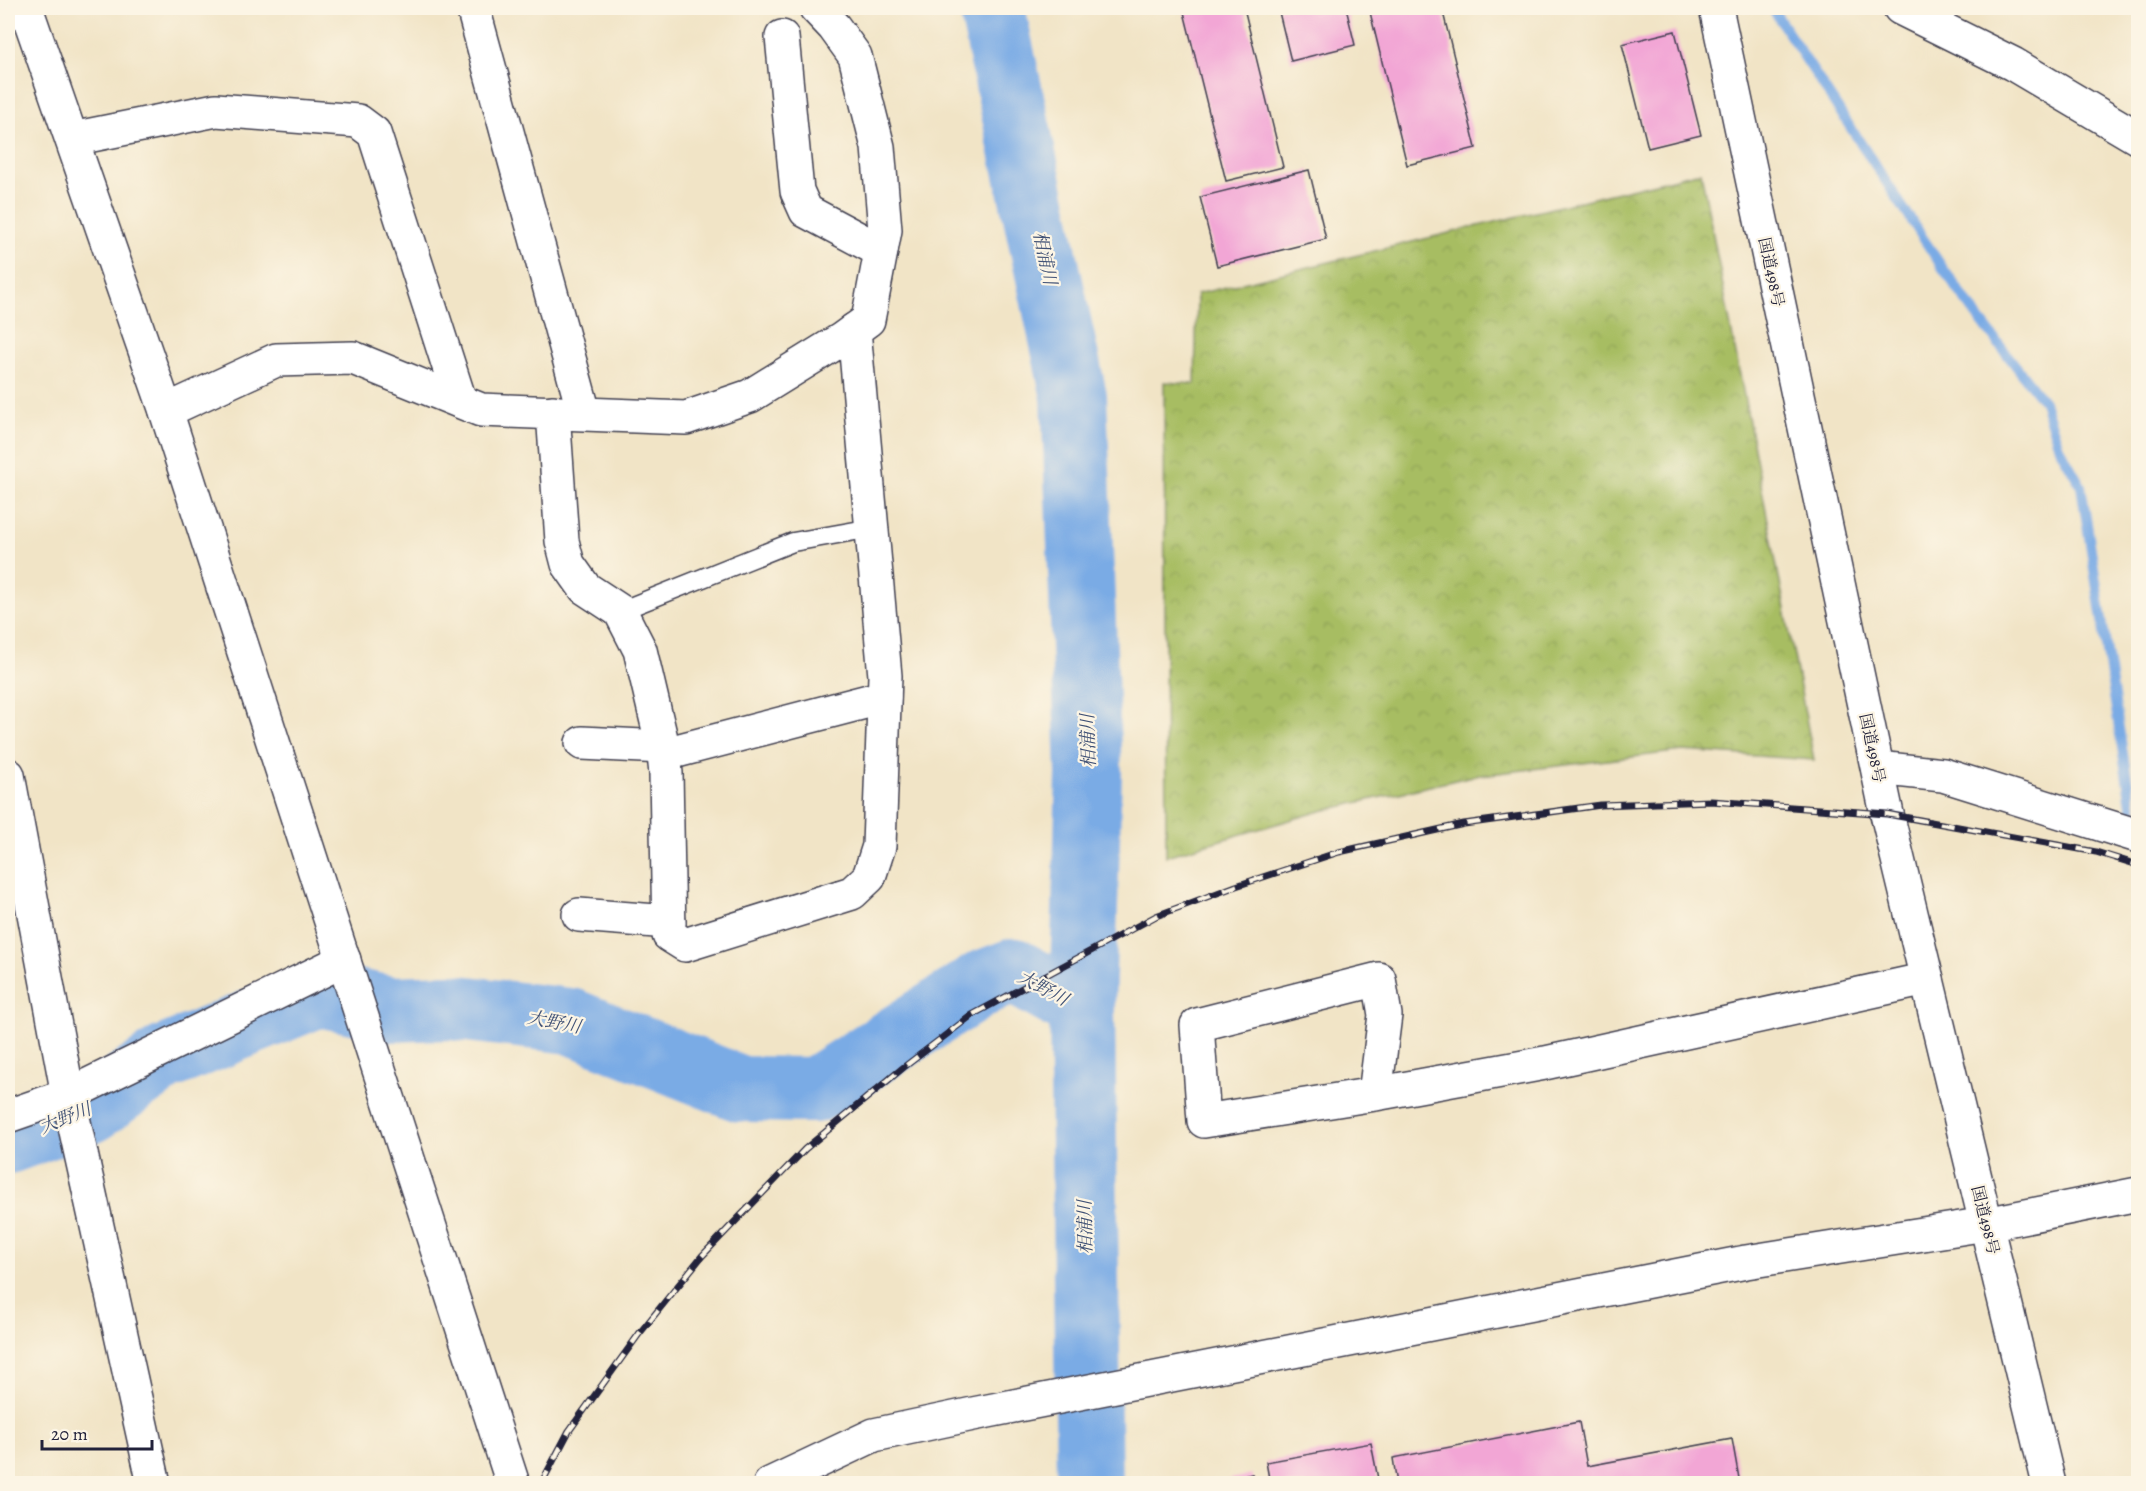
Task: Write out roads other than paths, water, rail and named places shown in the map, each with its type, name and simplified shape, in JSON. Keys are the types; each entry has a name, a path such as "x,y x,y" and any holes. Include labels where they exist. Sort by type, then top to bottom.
{"main road":[{"path":"26,8 166,411 513,1484"},
{"path":"472,8 569,412 562,541 568,564 585,588 620,611 640,650 664,751 669,935 685,945 852,893 869,877 879,846 885,676 854,330"},
{"path":"166,411 276,360 353,358 481,410 686,418 750,396 868,320 885,230 878,147 855,56 834,27 816,8"},
{"name":"国道498号","path":"1716,8 1887,814 2049,1484"},
{"path":"1920,11 2139,138"},
{"path":"782,37 797,191 806,211 881,251"},
{"path":"72,139 216,110 358,121 374,132 460,401"},
{"path":"582,744 664,751 884,697"},
{"path":"1878,768 1943,775 2139,836"},
{"path":"8,775 68,1095 154,1484"},
{"path":"579,916 669,922"},
{"path":"8,1116 68,1095 344,960"},
{"path":"1375,1094 1385,1015 1379,979 1197,1025 1204,1121 1375,1094 1545,1063 1927,979"},
{"path":"770,1484 874,1436 973,1414 1746,1262 1986,1224 2139,1194"}],"lane":[{"path":"620,611 794,542 872,528"}],"waterway":[{"name":"相浦川","path":"992,8 1074,396 1089,773 1082,1009 1089,1484"},
{"path":"1772,8 1942,267 2044,402 2059,447 2081,486 2132,811"},
{"name":"大野川","path":"8,1141 91,1110 165,1058 319,994 391,1009 450,1007 570,1021 741,1089 815,1090 985,982 1014,971 1082,1009"}],"railway":[{"path":"541,1484 569,1431 639,1334 702,1256 805,1149 904,1067 972,1015 1156,916 1236,886 1339,852 1464,824 1601,805 1711,801 1887,814 2096,852 2138,865"}]}
